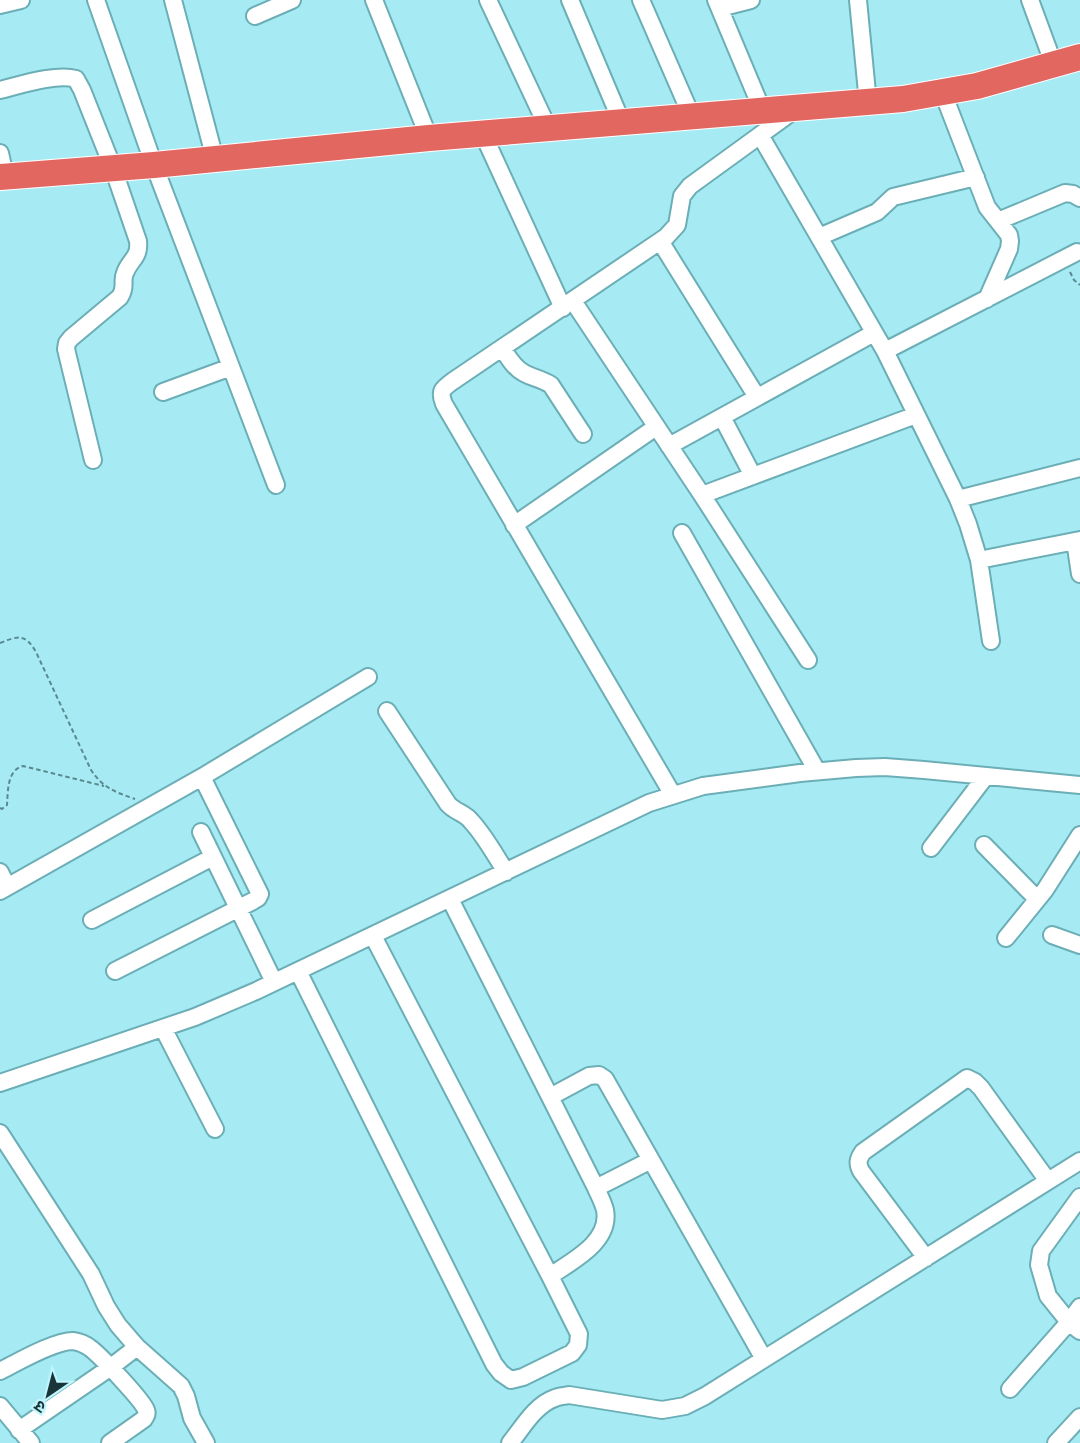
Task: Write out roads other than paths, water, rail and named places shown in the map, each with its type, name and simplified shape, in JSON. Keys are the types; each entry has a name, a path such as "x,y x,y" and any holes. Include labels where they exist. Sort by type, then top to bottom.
{"highway":[{"path":"2,169 113,168 154,165 429,138 692,117 762,123 797,109 943,93 1072,64"}],"street":[{"path":"0,5 21,0"},
{"path":"96,0 154,165 276,485"},
{"path":"173,0 215,159"},
{"path":"255,16 292,0"},
{"path":"374,0 429,138"},
{"path":"488,0 549,128"},
{"path":"570,0 622,123"},
{"path":"641,0 692,117"},
{"path":"752,0 718,4 762,123 819,237 885,351 958,499 972,534 979,560 992,641"},
{"path":"858,0 868,103"},
{"path":"1030,0 1072,64"},
{"path":"0,90 58,77 76,79 113,168 138,241 137,255 124,274 124,291 120,297 67,343 66,349 93,460"},
{"path":"943,93 987,207 1009,235 1009,249 987,299"},
{"path":"673,795 441,396 443,389 453,381 672,232 677,225 682,196 690,186 762,123"},
{"path":"483,134 568,304 669,446 808,660"},
{"path":"819,237 877,212 893,197 976,177"},
{"path":"998,221 1065,193 1080,198"},
{"path":"660,241 757,397"},
{"path":"885,351 1077,252"},
{"path":"669,446 874,333"},
{"path":"502,348 522,373 544,381 555,390 583,434"},
{"path":"163,392 231,367"},
{"path":"702,495 916,415"},
{"path":"722,417 753,476"},
{"path":"514,525 656,427"},
{"path":"958,499 1080,468"},
{"path":"682,533 817,771"},
{"path":"979,560 1077,540 1080,574"},
{"path":"2,883 202,777 368,677"},
{"path":"387,711 448,804 473,823 506,872"},
{"path":"0,1083 195,1017 373,936 649,803 703,786 817,771 885,767 1080,785"},
{"path":"931,848 986,776"},
{"path":"114,971 239,909 258,898 260,894 202,777"},
{"path":"201,832 274,982"},
{"path":"1006,938 1054,877 1080,835"},
{"path":"984,845 1037,899"},
{"path":"92,920 213,857"},
{"path":"450,899 602,1199 606,1212 600,1237 588,1249 550,1276"},
{"path":"1052,935 1080,945"},
{"path":"298,971 494,1364 501,1374 511,1380 562,1359 572,1353 578,1345 579,1334 373,936"},
{"path":"163,1028 215,1129"},
{"path":"550,1097 589,1076 599,1075 605,1079 764,1359"},
{"path":"926,1257 861,1171 858,1163 859,1157 967,1078 981,1088 1048,1181"},
{"path":"0,1133 91,1274 110,1313 137,1347 181,1386 186,1395 192,1418 206,1443"},
{"path":"596,1188 651,1160"},
{"path":"510,1443 535,1412 554,1398 569,1395 662,1410 685,1406 705,1396 1080,1161"},
{"path":"1075,1326 1048,1296 1039,1265 1041,1251 1080,1197"},
{"path":"1010,1389 1075,1326 1080,1307"},
{"path":"0,1371 51,1347 73,1341 91,1348 111,1368 146,1411 144,1419 110,1443"},
{"path":"10,1425 111,1368 137,1347"},
{"path":"0,1406 10,1425 31,1443"},
{"path":"1056,1443 1080,1416"}]}
